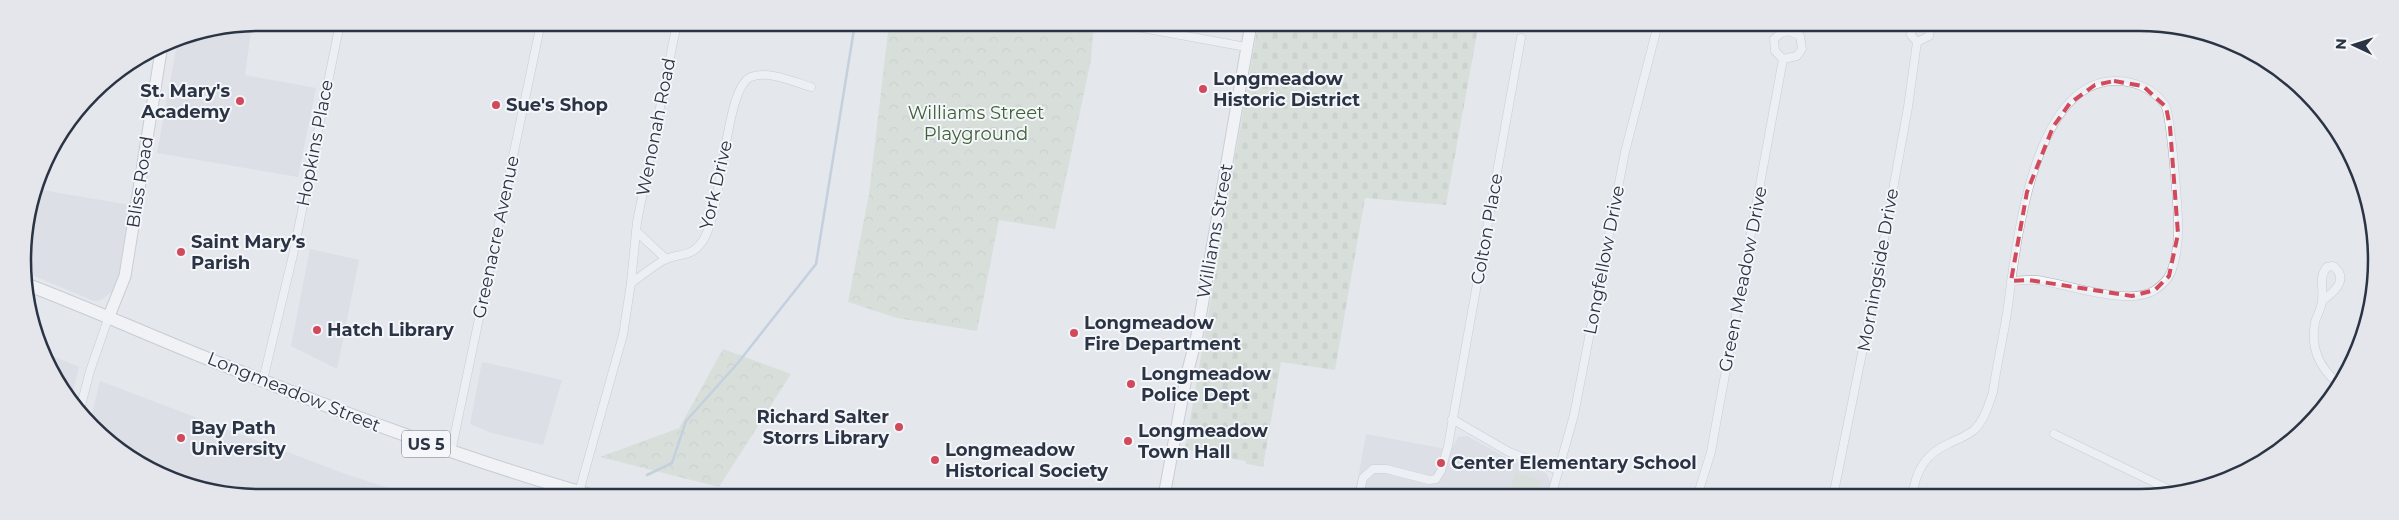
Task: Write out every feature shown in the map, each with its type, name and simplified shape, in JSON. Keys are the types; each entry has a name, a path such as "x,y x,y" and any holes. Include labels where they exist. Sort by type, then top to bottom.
{"main road":[{"name":"Williams Street","path":"1165,489 1186,378 1197,335 1249,31"},
{"name":"Bliss Road","path":"109,316 125,276 161,54"},
{"name":"Longmeadow Street","path":"33,287 109,316 263,380 451,452 569,489"}],"street":[{"name":"Hopkins Place","path":"263,380 293,255 338,31"},
{"name":"Greenacre Avenue","path":"451,452 539,31"},
{"name":"Wenonah Road","path":"631,283 636,231 675,31"},
{"path":"1159,31 1246,47"},
{"name":"Longfellow Drive","path":"1553,489 1574,415 1625,152 1656,31"},
{"path":"1784,31 1778,34 1774,40 1775,51 1784,59 1797,56 1802,49 1800,36 1794,31"},
{"name":"Morningside Drive","path":"1835,489 1876,284 1908,106 1916,42 1911,35 1911,31"},
{"path":"1916,42 1929,36 1930,31"},
{"name":"Colton Place","path":"1361,489 1363,478 1374,469 1386,469 1424,479 1436,479 1443,466 1521,38"},
{"name":"Green Meadow Drive","path":"1699,489 1711,452 1784,59"},
{"name":"York Drive","path":"631,283 666,259 691,252 701,243 706,233 732,118 746,80 756,75 769,76 811,87"},
{"path":"1914,489 1918,469 1924,461 1935,451 1975,429 1988,406 1993,392 2011,282 2031,176 2058,119 2077,97 2096,85 2114,81 2130,82 2148,89 2166,107 2172,150 2178,234 2173,267 2167,279 2150,293 2132,296 2039,281 2011,282"},
{"path":"636,231 666,259"},
{"path":"580,489 623,335 631,283"},
{"path":"2322,300 2315,324 2315,352 2319,364 2334,379"},
{"path":"82,403 90,371 109,316"},
{"path":"1452,419 1509,452 1558,470"},
{"path":"2054,434 2164,487"}],"highlighted area":[{"path":"2114,81 2143,86 2166,107 2170,127 2178,234 2169,276 2155,290 2132,296 2029,280 2011,281 2027,192 2053,127 2070,103 2095,85"}],"shaded area":[{"name":"St. Mary's Academy","path":"251,32 245,75 316,88 298,177 157,153 177,47 186,43 230,33"},
{"path":"42,190 130,205 115,289 101,300 94,301 32,275 33,230"},
{"path":"310,249 359,260 337,369 291,346"},
{"path":"53,356 79,367 73,391"},
{"path":"482,362 562,380 543,445 492,433 470,424"},
{"name":"Bay Path University","path":"100,381 348,475 392,489 260,489 230,487 201,481 186,477 146,458 109,432 92,415"},
{"name":"Center Elementary School","path":"1366,434 1451,450 1458,437 1467,436 1509,459 1546,473 1551,482 1550,489 1356,489"}],"green space":[{"name":"Williams Street Playground","path":"888,31 1093,31 1091,60 1055,229 999,220 977,331 897,318 848,302 869,194"},
{"path":"1257,31 1477,31 1446,205 1365,198 1335,370 1281,362 1263,467 1247,464 1245,461 1185,449"},
{"path":"723,349 791,374 719,487 600,457 679,428"},
{"path":"1515,472 1541,480 1538,489 1511,489"}],"waterway":[{"path":"647,475 672,463 686,421 737,364 816,264 854,31"}],"place":[{"name":"Longmeadow Historic District","path":"1203,89"},
{"name":"St. Mary's Academy","path":"240,101"},
{"name":"Sue's Shop","path":"496,105"},
{"name":"Saint Mary’s Parish","path":"181,252"},
{"name":"Hatch Library","path":"317,330"},
{"name":"Longmeadow Fire Department","path":"1074,333"},
{"name":"Longmeadow Police Dept","path":"1131,384"},
{"name":"Richard Salter Storrs Library","path":"899,427"},
{"name":"Bay Path University","path":"181,438"},
{"name":"Longmeadow Town Hall","path":"1128,441"},
{"name":"Longmeadow Historical Society","path":"935,460"},
{"name":"Center Elementary School","path":"1441,463"}]}
